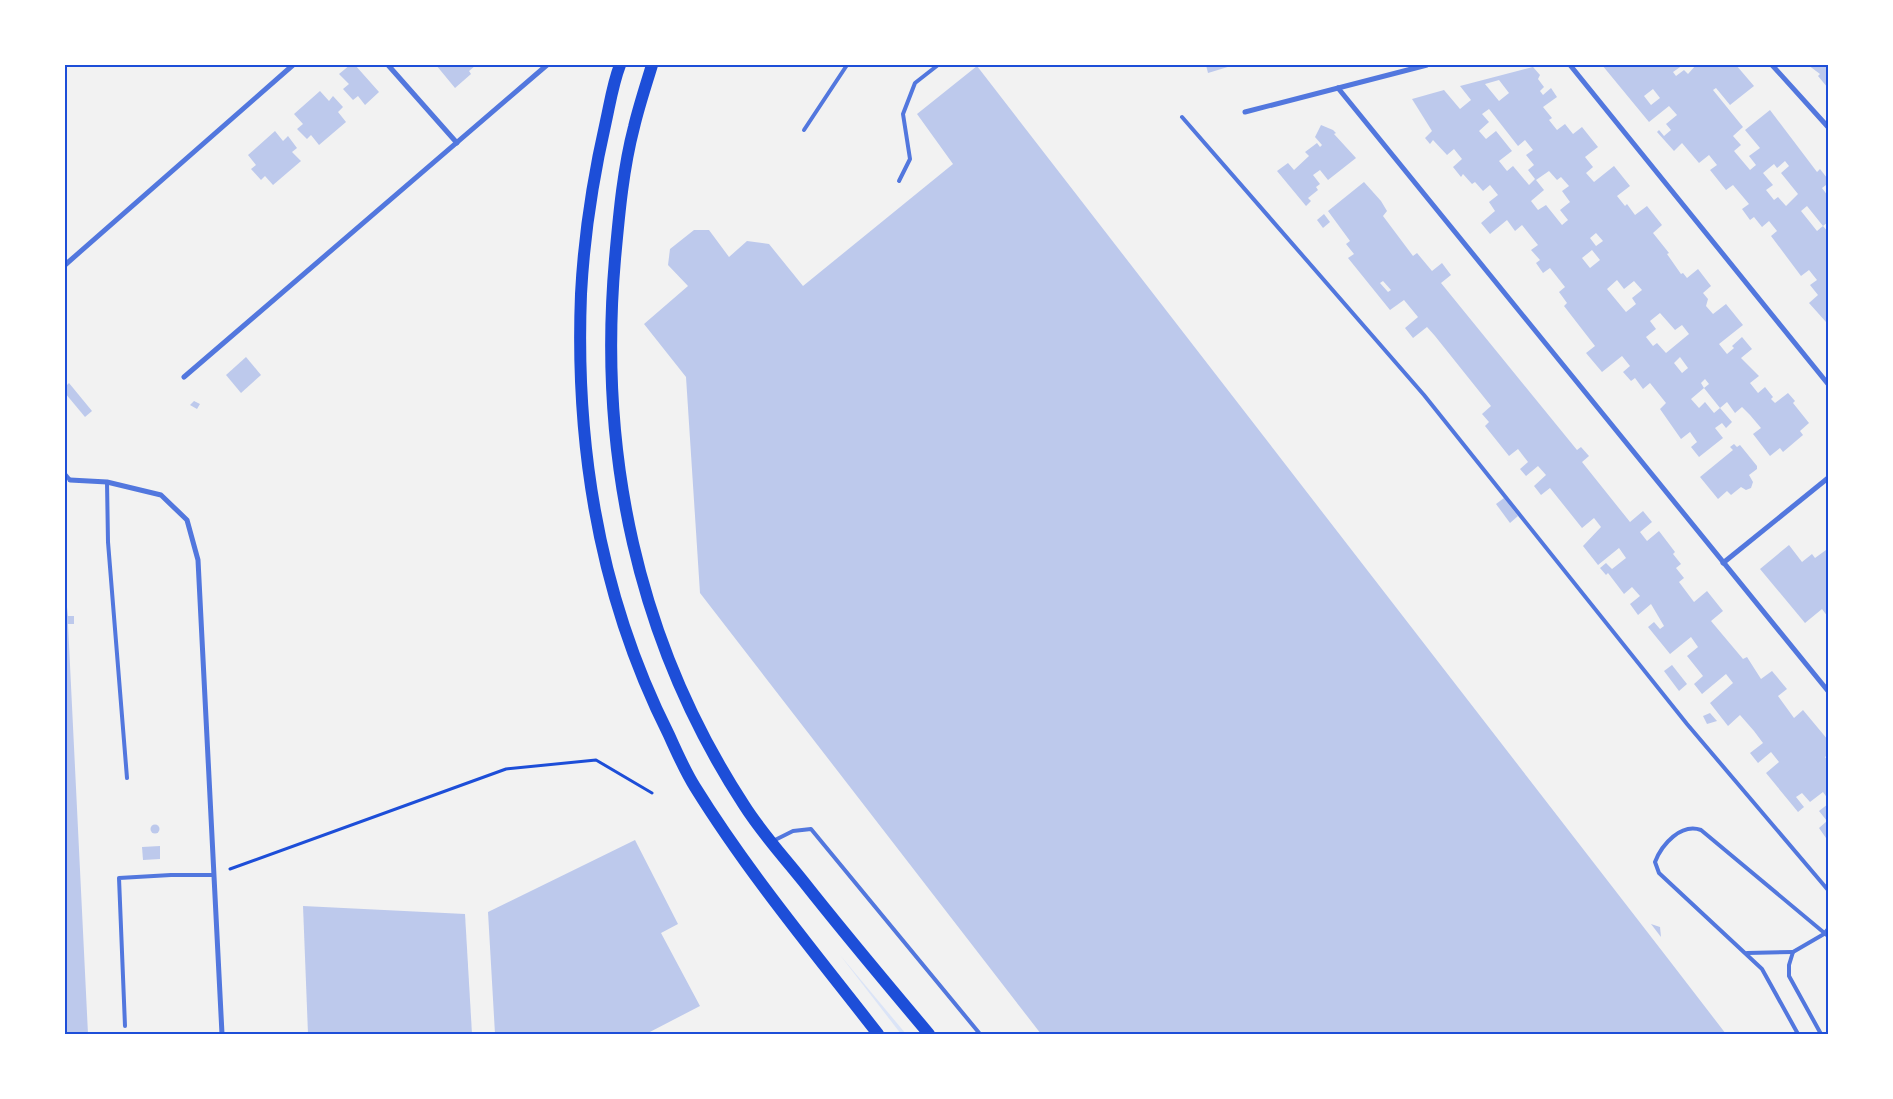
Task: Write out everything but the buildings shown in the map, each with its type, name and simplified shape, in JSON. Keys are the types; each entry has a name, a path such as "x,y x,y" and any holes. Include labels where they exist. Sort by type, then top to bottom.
{"main road":[{"path":"620,65 596,165 583,256 579,340 585,450 601,546 622,626 654,705 694,785 752,872 878,1034"},
{"path":"652,65 634,128 622,196 610,317 612,403 623,500 647,599 676,679 708,746 745,807 771,842 929,1034"}],"street":[{"path":"65,265 293,65"},
{"path":"388,65 457,143"},
{"path":"184,377 547,65"},
{"path":"1245,112 1427,65"},
{"path":"1570,65 1828,384"},
{"path":"1772,65 1828,127"},
{"path":"1338,88 1828,692"},
{"path":"1723,563 1828,478"},
{"path":"70,480 107,482 161,495 187,520 198,560 222,1034"}],"lane":[{"path":"804,130 847,65"},
{"path":"899,181 910,159 903,114 914,83 938,65"},
{"path":"1182,117 1424,395 1687,724 1828,890"},
{"path":"65,474 70,480"},
{"path":"107,482 108,542 127,778"},
{"path":"1798,1034 1762,969 1747,953 1723,934 1660,872 1655,862 1660,848 1683,830 1692,827 1701,830 1826,935"},
{"path":"771,842 793,831 811,829 980,1034"},
{"path":"126,1026 119,878 171,874 214,875"},
{"path":"1747,953 1793,952 1826,935 1828,929"},
{"path":"1793,952 1789,965 1789,976 1821,1034"}],"path":[{"path":"214,875 506,769 596,760 652,793"}],"shaded area":[{"path":"840,955 906,1034 901,1034"}]}
